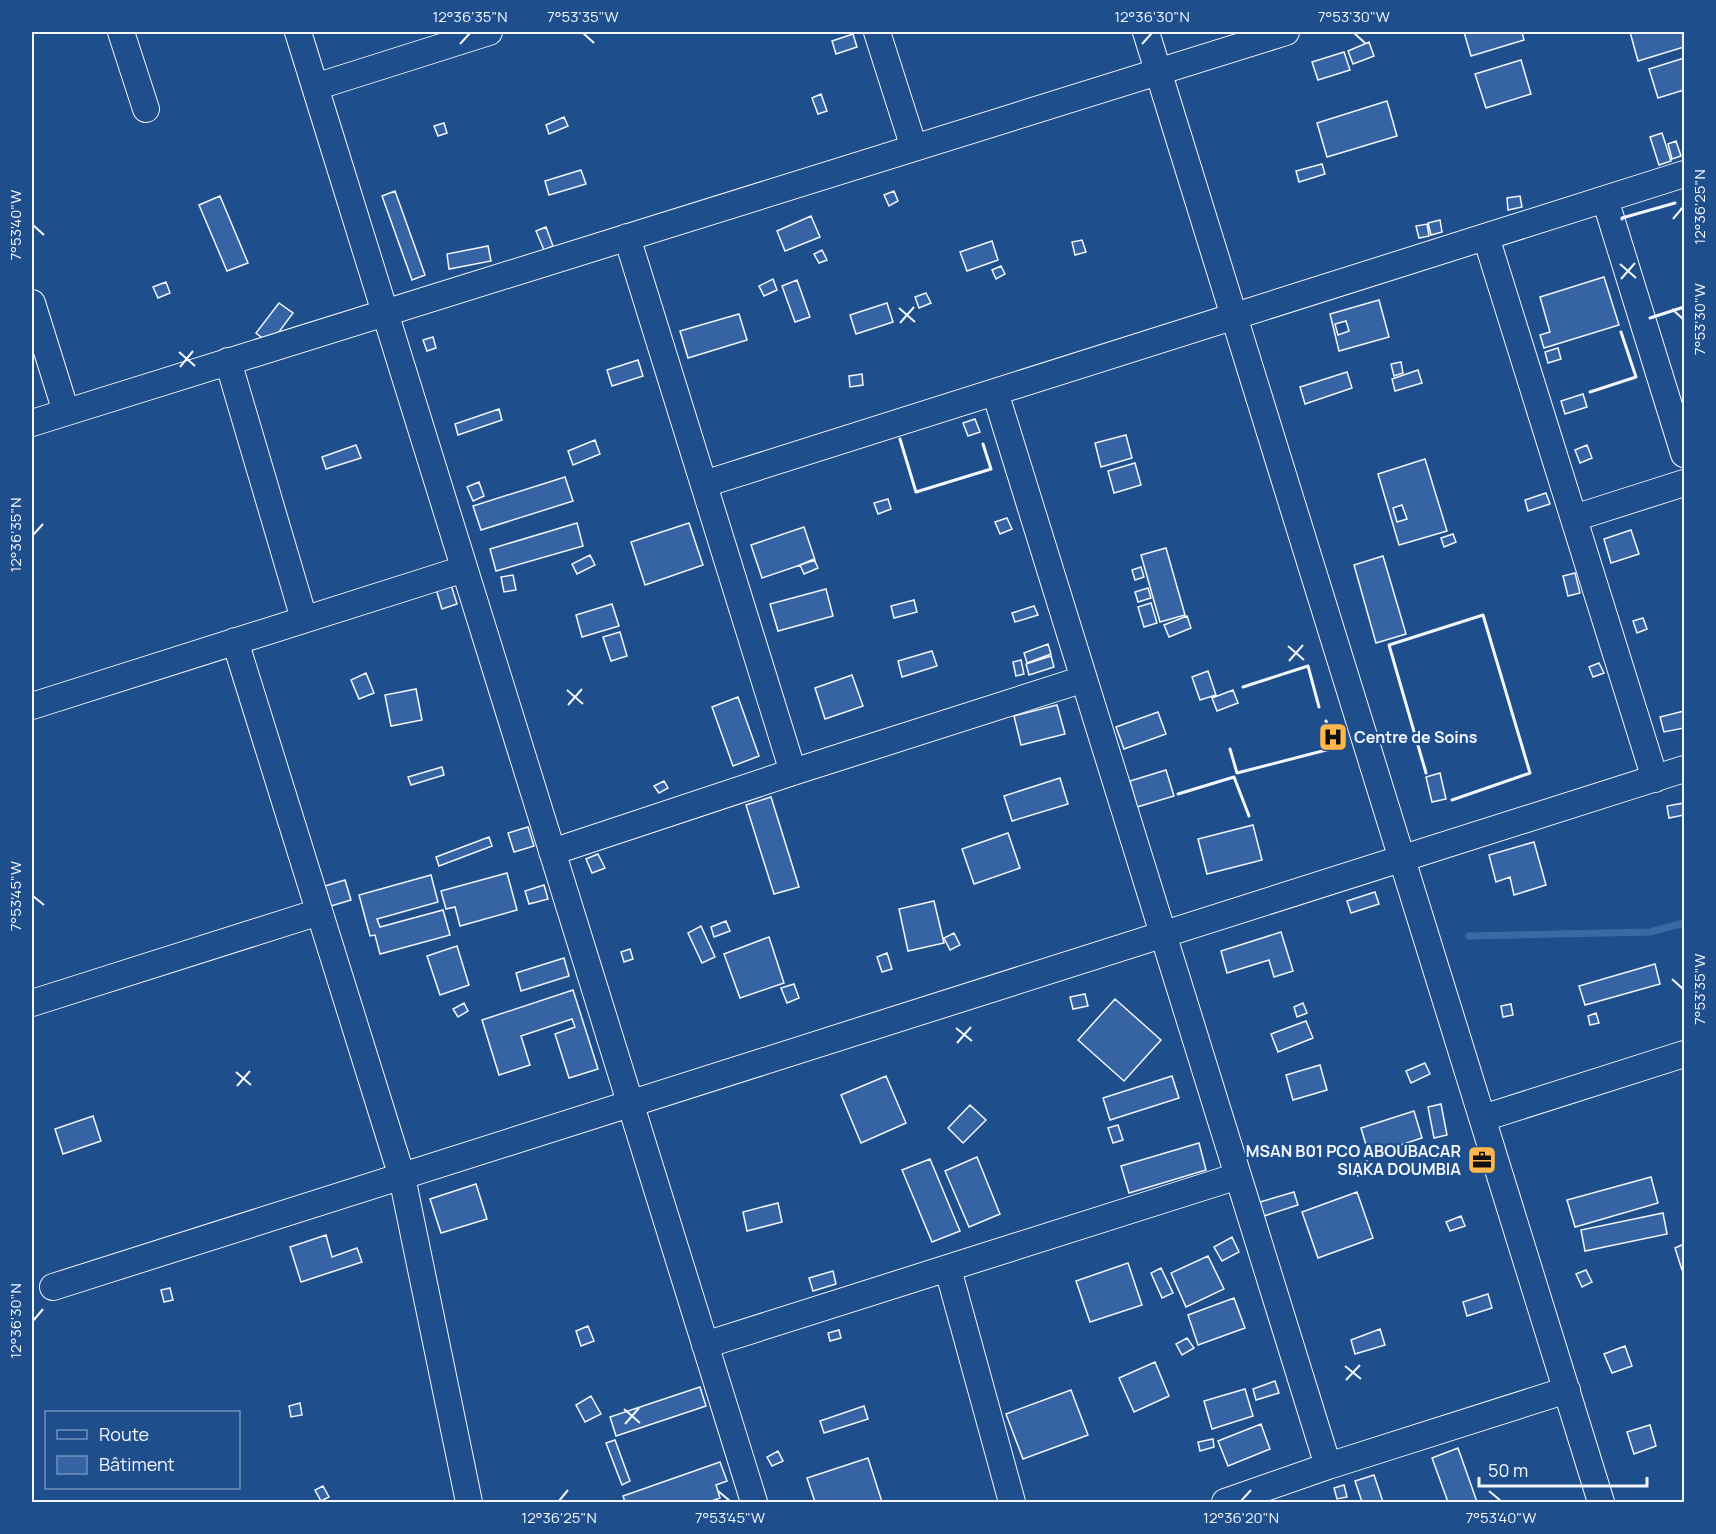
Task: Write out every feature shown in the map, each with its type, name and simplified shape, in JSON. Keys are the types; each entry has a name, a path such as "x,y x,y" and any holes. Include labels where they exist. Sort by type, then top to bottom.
{"street":[{"path":"121,32 146,109"},
{"path":"297,32 754,1503"},
{"path":"315,87 489,32"},
{"path":"878,32 914,148"},
{"path":"1146,32 1601,1503"},
{"path":"32,423 1286,32"},
{"path":"704,484 1684,174"},
{"path":"1605,199 1684,454"},
{"path":"627,237 793,772"},
{"path":"1486,237 1655,779"},
{"path":"32,303 66,412"},
{"path":"228,361 304,619"},
{"path":"995,392 1328,1466"},
{"path":"1574,518 1684,483"},
{"path":"32,706 464,568"},
{"path":"235,641 402,1177 469,1503"},
{"path":"552,852 793,772 1084,680"},
{"path":"53,1287 1684,769"},
{"path":"32,1003 319,912"},
{"path":"1483,1118 1684,1054"},
{"path":"705,1345 1238,1176"},
{"path":"948,1269 1011,1503"},
{"path":"1225,1503 1328,1466 1567,1390"}],"building":[{"path":"1464,32 1522,32 1524,40 1471,56"},
{"path":"1630,32 1684,32 1684,47 1638,61"},
{"path":"853,34 857,47 836,54 832,41"},
{"path":"1369,42 1374,56 1353,64 1348,51"},
{"path":"1344,52 1350,70 1318,80 1312,62"},
{"path":"1684,58 1684,90 1658,98 1649,69"},
{"path":"1521,60 1531,94 1486,108 1475,74"},
{"path":"821,94 827,111 818,114 812,98"},
{"path":"1387,101 1397,136 1327,157 1317,123"},
{"path":"564,117 568,126 549,134 546,125"},
{"path":"444,123 447,133 438,136 434,126"},
{"path":"1662,133 1671,161 1659,165 1650,137"},
{"path":"1676,141 1681,156 1672,159 1668,144"},
{"path":"1322,164 1325,174 1299,182 1296,171"},
{"path":"581,170 586,184 549,195 545,181"},
{"path":"395,191 425,275 412,280 382,196"},
{"path":"894,191 898,201 889,206 884,195"},
{"path":"220,196 248,263 227,271 199,205"},
{"path":"1520,196 1522,207 1508,210 1507,198"},
{"path":"811,216 820,237 785,251 777,231"},
{"path":"1440,220 1442,232 1431,235 1428,223"},
{"path":"1427,224 1429,236 1419,238 1416,226"},
{"path":"546,227 553,246 544,250 536,231"},
{"path":"1082,240 1086,252 1075,255 1072,242"},
{"path":"992,241 998,260 967,271 960,252"},
{"path":"488,246 491,261 449,269 447,254"},
{"path":"822,250 827,260 819,263 814,254"},
{"path":"1001,266 1005,274 996,279 992,270"},
{"path":"1604,277 1619,325 1544,348 1540,335 1550,332 1540,297"},
{"path":"773,279 777,290 764,296 759,286"},
{"path":"797,280 810,317 795,322 782,286"},
{"path":"166,282 170,293 158,298 153,287"},
{"path":"926,293 931,303 919,308 915,297"},
{"path":"1379,300 1389,337 1339,351 1330,314","holes":["1346,321 1349,331 1338,335 1335,324"]},
{"path":"279,303 293,313 270,344 256,333"},
{"path":"887,303 893,322 856,334 850,315"},
{"path":"739,314 747,340 688,358 680,331"},
{"path":"433,337 436,348 427,351 423,340"},
{"path":"1558,348 1561,359 1548,363 1545,352"},
{"path":"638,360 643,376 612,386 607,370"},
{"path":"1401,362 1403,373 1394,376 1391,364"},
{"path":"1418,370 1422,383 1395,391 1392,379"},
{"path":"1347,372 1352,388 1305,404 1300,387"},
{"path":"862,374 863,385 850,387 849,376"},
{"path":"1583,394 1587,407 1565,414 1561,401"},
{"path":"499,409 502,420 458,435 455,424"},
{"path":"975,419 980,432 968,436 963,423"},
{"path":"1126,435 1132,458 1101,467 1095,443"},
{"path":"595,440 600,454 573,465 568,451"},
{"path":"356,445 361,458 326,469 322,457"},
{"path":"1587,445 1592,458 1580,463 1575,450"},
{"path":"1425,459 1447,531 1399,545 1378,474","holes":["1402,505 1407,519 1397,522 1393,508"]},
{"path":"1135,463 1141,485 1114,493 1108,471"},
{"path":"565,477 573,501 481,530 473,506"},
{"path":"479,482 484,496 473,501 467,487"},
{"path":"1546,493 1550,504 1528,511 1525,500"},
{"path":"888,499 891,509 878,514 874,503"},
{"path":"1007,518 1012,529 1000,534 995,522"},
{"path":"577,523 583,546 496,571 490,549"},
{"path":"689,523 703,565 645,585 631,542"},
{"path":"804,527 815,560 762,578 751,545"},
{"path":"1631,530 1639,554 1611,563 1604,539"},
{"path":"1453,534 1456,542 1444,547 1441,538"},
{"path":"1166,548 1185,615 1160,622 1141,555"},
{"path":"590,555 595,565 577,574 572,564"},
{"path":"1383,556 1406,634 1376,643 1354,565"},
{"path":"814,559 818,568 804,574 800,565"},
{"path":"1141,567 1144,577 1135,580 1132,570"},
{"path":"1575,573 1580,593 1568,596 1563,576"},
{"path":"513,575 516,590 504,592 501,577"},
{"path":"451,585 457,604 442,609 436,589"},
{"path":"1148,588 1151,598 1138,602 1135,592"},
{"path":"826,589 833,616 778,631 770,604"},
{"path":"914,600 917,612 894,618 891,606"},
{"path":"1151,603 1157,623 1144,627 1138,607"},
{"path":"612,604 619,626 582,637 576,615"},
{"path":"1034,606 1038,615 1015,622 1012,613"},
{"path":"1187,616 1191,628 1169,637 1164,625"},
{"path":"1643,618 1647,629 1637,633 1633,621"},
{"path":"620,632 627,656 611,661 603,637"},
{"path":"1048,644 1051,654 1027,663 1024,653"},
{"path":"932,651 937,666 902,677 898,661"},
{"path":"1051,656 1054,667 1029,675 1026,664"},
{"path":"1021,660 1024,674 1016,676 1013,662"},
{"path":"1599,663 1604,673 1593,677 1589,667"},
{"path":"1208,671 1216,695 1200,700 1192,677"},
{"path":"366,673 374,693 359,699 351,680"},
{"path":"852,675 863,706 825,719 815,688"},
{"path":"416,689 422,720 391,726 385,695"},
{"path":"1233,690 1238,703 1217,711 1212,698"},
{"path":"738,697 759,756 733,766 712,707"},
{"path":"1057,705 1065,734 1021,745 1014,716"},
{"path":"1684,711 1684,728 1664,732 1660,717"},
{"path":"1158,712 1166,734 1124,749 1116,727"},
{"path":"442,767 444,775 411,785 408,777"},
{"path":"1166,770 1174,796 1137,807 1130,781"},
{"path":"1440,773 1446,799 1432,802 1426,777"},
{"path":"1060,778 1068,804 1012,821 1004,796"},
{"path":"664,781 668,788 659,793 654,786"},
{"path":"771,797 799,887 774,894 746,805"},
{"path":"1684,803 1684,815 1669,818 1667,806"},
{"path":"1253,825 1262,860 1207,874 1198,839"},
{"path":"528,827 534,846 514,852 508,833"},
{"path":"1008,833 1020,868 974,884 962,849"},
{"path":"489,837 492,846 439,866 436,857"},
{"path":"1534,842 1546,885 1514,895 1510,877 1496,882 1489,855"},
{"path":"598,854 605,868 592,873 586,859"},
{"path":"507,873 517,910 460,926 455,907 446,909 441,891"},
{"path":"431,875 438,902 377,919 380,927 443,910 450,935 380,954 375,935 370,936 359,895"},
{"path":"345,880 351,900 331,906 325,886"},
{"path":"544,885 548,899 529,904 525,891"},
{"path":"1375,892 1379,904 1351,913 1347,901"},
{"path":"934,901 944,943 908,951 899,909"},
{"path":"726,921 730,931 714,937 711,927"},
{"path":"701,926 715,957 702,963 688,933"},
{"path":"1281,932 1293,971 1274,977 1269,960 1227,973 1221,951"},
{"path":"954,933 960,945 950,950 944,938"},
{"path":"769,937 784,983 740,998 724,954"},
{"path":"457,946 469,985 440,995 427,956"},
{"path":"630,949 633,959 624,962 621,952"},
{"path":"887,953 892,969 882,972 877,957"},
{"path":"564,958 569,976 521,991 516,973"},
{"path":"1655,964 1660,984 1585,1005 1579,986"},
{"path":"794,984 799,998 787,1003 781,988"},
{"path":"573,990 598,1069 569,1078 555,1034 575,1027 572,1019 521,1036 530,1065 499,1075 482,1020"},
{"path":"1085,994 1088,1006 1073,1009 1070,997"},
{"path":"1115,999 1161,1040 1124,1081 1078,1040"},
{"path":"464,1003 468,1011 458,1017 453,1009"},
{"path":"1303,1003 1307,1013 1297,1017 1294,1007"},
{"path":"1511,1004 1513,1015 1503,1017 1501,1006"},
{"path":"1596,1013 1599,1023 1590,1025 1588,1016"},
{"path":"1306,1021 1313,1038 1278,1052 1271,1034"},
{"path":"1425,1063 1430,1074 1411,1083 1406,1071"},
{"path":"1320,1065 1327,1090 1293,1100 1286,1075"},
{"path":"886,1076 906,1123 861,1143 841,1095"},
{"path":"1172,1076 1179,1098 1110,1120 1103,1098"},
{"path":"1441,1104 1447,1135 1434,1138 1428,1107"},
{"path":"970,1105 986,1120 963,1143 948,1128"},
{"path":"1414,1111 1422,1138 1369,1155 1361,1128"},
{"path":"93,1116 101,1141 63,1154 55,1129"},
{"path":"1118,1125 1123,1140 1113,1143 1108,1128"},
{"path":"1199,1143 1206,1170 1129,1193 1121,1166"},
{"path":"977,1157 1000,1214 969,1227 945,1171"},
{"path":"930,1159 960,1231 932,1242 902,1170"},
{"path":"1367,1161 1371,1171 1358,1176 1355,1166"},
{"path":"1651,1177 1658,1203 1575,1227 1567,1200"},
{"path":"476,1184 487,1219 441,1233 430,1199"},
{"path":"1294,1192 1298,1205 1264,1216 1260,1202"},
{"path":"1357,1192 1373,1238 1318,1258 1302,1212"},
{"path":"778,1203 782,1222 747,1231 743,1212"},
{"path":"1663,1213 1667,1234 1585,1251 1581,1230"},
{"path":"1461,1216 1465,1226 1450,1231 1446,1222"},
{"path":"326,1235 332,1257 357,1248 362,1262 301,1282 290,1247"},
{"path":"1232,1237 1239,1252 1222,1261 1214,1247"},
{"path":"1684,1244 1684,1270 1682,1270 1675,1248"},
{"path":"1208,1256 1224,1289 1186,1307 1171,1273"},
{"path":"1128,1263 1142,1305 1090,1322 1076,1281"},
{"path":"1161,1268 1173,1293 1162,1298 1151,1273"},
{"path":"1586,1270 1592,1282 1582,1287 1576,1274"},
{"path":"833,1271 836,1284 813,1291 809,1278"},
{"path":"170,1288 173,1300 164,1302 161,1290"},
{"path":"1488,1294 1492,1308 1467,1316 1463,1302"},
{"path":"1234,1298 1245,1328 1198,1345 1188,1315"},
{"path":"588,1326 594,1341 581,1346 576,1331"},
{"path":"1380,1329 1385,1345 1355,1354 1351,1340"},
{"path":"839,1330 841,1338 830,1341 828,1333"},
{"path":"1187,1338 1194,1348 1182,1355 1176,1344"},
{"path":"1625,1346 1632,1366 1612,1373 1604,1354"},
{"path":"1155,1362 1169,1396 1134,1412 1119,1378"},
{"path":"1275,1381 1279,1393 1256,1400 1253,1389"},
{"path":"700,1387 706,1406 616,1436 610,1417"},
{"path":"1245,1389 1253,1416 1212,1429 1204,1401"},
{"path":"1071,1390 1088,1435 1023,1459 1006,1414"},
{"path":"591,1396 601,1414 585,1422 576,1405"},
{"path":"300,1403 302,1415 291,1417 289,1406"},
{"path":"864,1406 868,1419 824,1433 820,1421"},
{"path":"1261,1424 1270,1449 1228,1466 1218,1441"},
{"path":"1650,1425 1656,1446 1634,1454 1627,1432"},
{"path":"1213,1439 1214,1447 1200,1451 1198,1442"},
{"path":"615,1440 630,1481 622,1485 606,1443"},
{"path":"1458,1448 1477,1502 1448,1502 1432,1458"},
{"path":"778,1451 783,1461 772,1466 767,1457"},
{"path":"868,1458 882,1502 815,1502 807,1478"},
{"path":"720,1462 727,1481 716,1485 720,1498 709,1502 625,1502 623,1496"},
{"path":"1374,1475 1383,1502 1362,1502 1355,1481"},
{"path":"1344,1485 1347,1497 1337,1499 1334,1488"},
{"path":"323,1486 329,1497 321,1501 315,1490"}],"waterway":[{"path":"1469,936 1650,932 1684,923"}],"wall":[{"path":"1622,219 1675,203"},
{"path":"1650,318 1684,307"},
{"path":"1590,392 1636,377 1621,332"},
{"path":"900,439 916,492 991,469 983,444"},
{"path":"1426,773 1389,645 1483,615 1530,773 1452,800"},
{"path":"1243,687 1308,666 1319,707"},
{"path":"1230,749 1237,773 1334,748 1326,721"},
{"path":"1178,794 1234,777 1249,816"}],"place":[{"name":"Centre de Soins","path":"1333,737"},
{"name":"MSAN B01 PCO ABOUBACAR SIAKA DOUMBIA","path":"1482,1160"}]}
